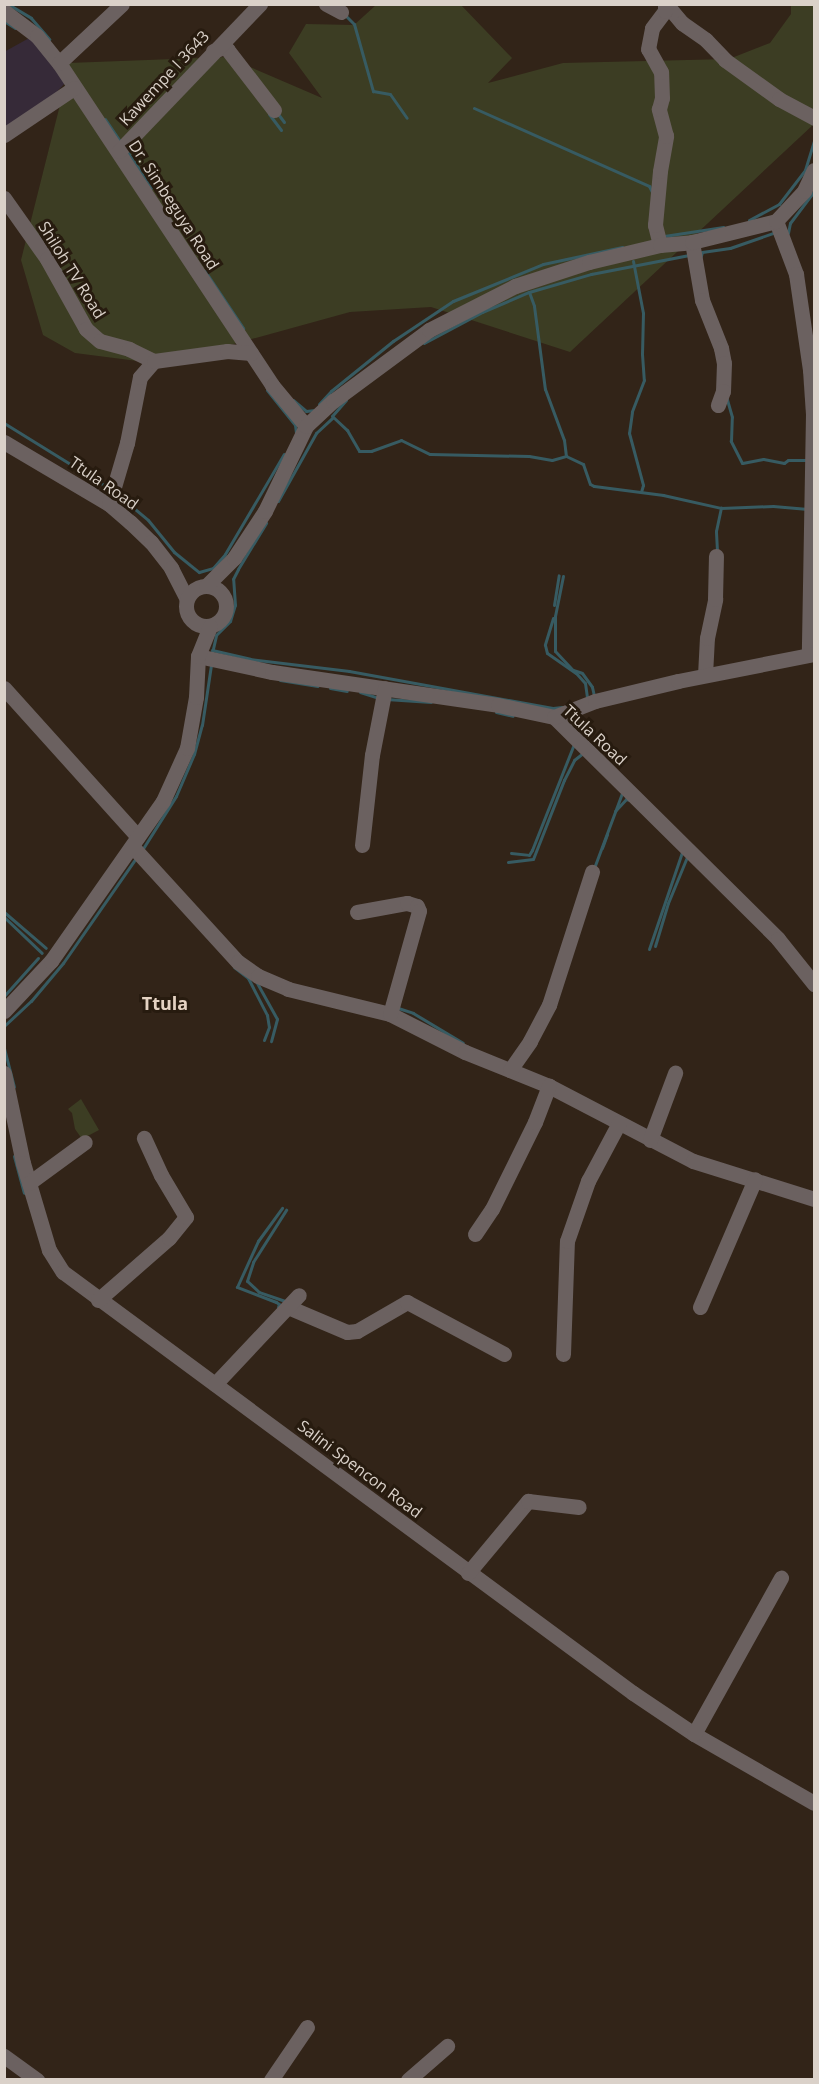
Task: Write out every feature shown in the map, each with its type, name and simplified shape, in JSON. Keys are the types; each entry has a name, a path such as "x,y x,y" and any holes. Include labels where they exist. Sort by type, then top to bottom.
{"street":[{"path":"59,63 122,4"},
{"name":"Kawempe I 3643","path":"119,151 260,4"},
{"path":"326,4 341,12"},
{"path":"666,4 682,23 706,40 743,74 779,99 814,118"},
{"path":"660,245 655,225 666,136 659,109 662,98 662,72 648,49 652,28 665,11 666,4"},
{"name":"Dr. Simbeguya Road","path":"4,11 37,36 59,63 272,385 306,426"},
{"path":"213,51 224,47 274,110"},
{"path":"4,135 74,88"},
{"path":"203,625 187,613 187,599 234,558 265,510 306,426 382,362 429,330 515,286 589,262 660,245 692,242 776,221 804,191 814,170"},
{"name":"Shiloh TV Road","path":"4,198 47,259 86,329 100,341 129,349 154,361"},
{"path":"554,717 595,701 705,675 812,654 813,414 810,370 796,274 776,221"},
{"path":"692,242 702,300 721,348 725,369 718,405"},
{"path":"109,504 127,443 140,377 154,361 227,351 251,353"},
{"name":"Ttula Road","path":"4,442 109,504 151,542 171,568 187,599"},
{"path":"705,675 707,639 715,599 716,556"},
{"path":"223,595 234,558"},
{"name":"Ttula Road","path":"171,568 202,586"},
{"path":"202,586 219,590 223,595 226,610 223,618 203,625"},
{"path":"4,1011 51,961 163,801 187,748 196,696 203,625"},
{"name":"Ttula Road","path":"199,655 272,672 498,705 554,717 778,939 814,984"},
{"path":"4,688 238,962 258,976 288,989 390,1014 465,1052 549,1086 693,1161 814,1199"},
{"path":"362,845 372,755 385,688"},
{"path":"510,1070 536,1032 549,1005 592,872"},
{"path":"357,912 407,903 417,906 418,911 390,1014"},
{"name":"Salini Spencon Road","path":"4,1073 29,1184 55,1261 69,1277 468,1573 694,1734 814,1803"},
{"path":"650,1140 675,1073"},
{"path":"476,1234 492,1209 535,1122 549,1086"},
{"path":"563,1354 567,1241 588,1182 619,1123"},
{"path":"98,1300 168,1238 186,1217 161,1176 144,1138"},
{"path":"29,1184 85,1142"},
{"path":"700,1307 755,1179"},
{"path":"215,1384 299,1295"},
{"path":"288,1307 347,1332 357,1331 407,1302 504,1354"},
{"path":"468,1573 528,1501 579,1507"},
{"path":"694,1734 781,1578"},
{"path":"271,2079 308,2026"},
{"path":"408,2079 447,2046"},
{"path":"4,2056 37,2079"}],"shaded area":[{"path":"31,37 65,83 53,96 4,129 4,52"}],"green space":[{"path":"376,5 461,5 512,58 488,83 563,63 729,59 770,43 791,14 791,5 814,5 814,124 570,352 431,307 350,312 161,364 75,353 43,335 21,260 67,77 68,63 227,57 322,98 289,53 306,24 354,25"},
{"path":"81,1099 99,1130 82,1139 75,1129 72,1113 68,1109"}],"waterway":[{"path":"8,4 31,18 49,39"},
{"path":"345,15 354,24 373,91 390,94 407,118"},
{"path":"4,21 15,28"},
{"path":"474,108 649,186 652,192"},
{"path":"269,114 281,130"},
{"path":"278,114 284,122"},
{"path":"105,119 121,143"},
{"path":"749,220 779,204 805,170 814,140"},
{"path":"127,151 151,188"},
{"path":"788,233 790,223 814,191"},
{"path":"664,236 723,227"},
{"path":"776,232 789,259 809,368 811,432 808,460 788,460 784,463 763,459 742,463 731,441 732,417 724,389 727,363 703,296 699,263 702,252 730,248 776,232"},
{"path":"319,404 331,391 393,341 453,301 543,264 622,247"},
{"path":"424,343 482,312 529,292 591,274 689,255"},
{"path":"633,261 643,313 644,380 632,412 629,433 643,485 641,492"},
{"path":"205,271 243,328"},
{"path":"529,292 534,306 545,389 564,440 566,456"},
{"path":"267,390 295,425 296,433"},
{"path":"293,400 306,411 315,410"},
{"path":"346,400 332,416 347,430 359,451 371,451 401,440 430,454 529,456 552,460 566,456 583,464 590,484 594,486 663,495 721,508 773,506 805,509"},
{"path":"278,501 316,433 333,417"},
{"path":"4,423 109,488"},
{"path":"117,494 148,520 174,552 199,572 213,568 225,554 284,454"},
{"path":"717,551 716,531 721,508"},
{"path":"212,653 216,635 230,621 235,605 233,579 266,523"},
{"path":"554,605 559,575"},
{"path":"563,576 555,616 555,651 573,670 582,673 592,687 594,696"},
{"path":"553,618 545,645 547,653 576,673 585,683 587,698"},
{"path":"212,650 250,659 349,671 553,708 562,707"},
{"path":"142,850 176,796 194,754 202,725 211,665"},
{"path":"280,680 318,686"},
{"path":"330,688 347,691"},
{"path":"360,692 379,698"},
{"path":"386,699 431,702"},
{"path":"496,712 513,716"},
{"path":"511,853 529,855 532,850 574,744"},
{"path":"508,862 533,859 564,780 574,760 583,753"},
{"path":"594,868 622,793"},
{"path":"615,811 626,799 630,800"},
{"path":"602,848 607,834"},
{"path":"649,949 682,852"},
{"path":"655,946 668,903 687,857"},
{"path":"4,1026 31,1001 63,963 136,858"},
{"path":"4,912 46,948"},
{"path":"4,917 42,953"},
{"path":"4,996 38,958"},
{"path":"234,967 248,978 267,1015 269,1027 264,1040"},
{"path":"257,983 277,1019 271,1041"},
{"path":"398,1008 413,1013 463,1043"},
{"path":"4,1048 14,1087"},
{"path":"14,1156 24,1193"},
{"path":"278,1307 279,1304 276,1302 237,1287 258,1241 282,1208"},
{"path":"285,1301 259,1292 247,1281 253,1262 286,1210"}],"district":[{"name":"Ttula","path":"165,1003"}]}
